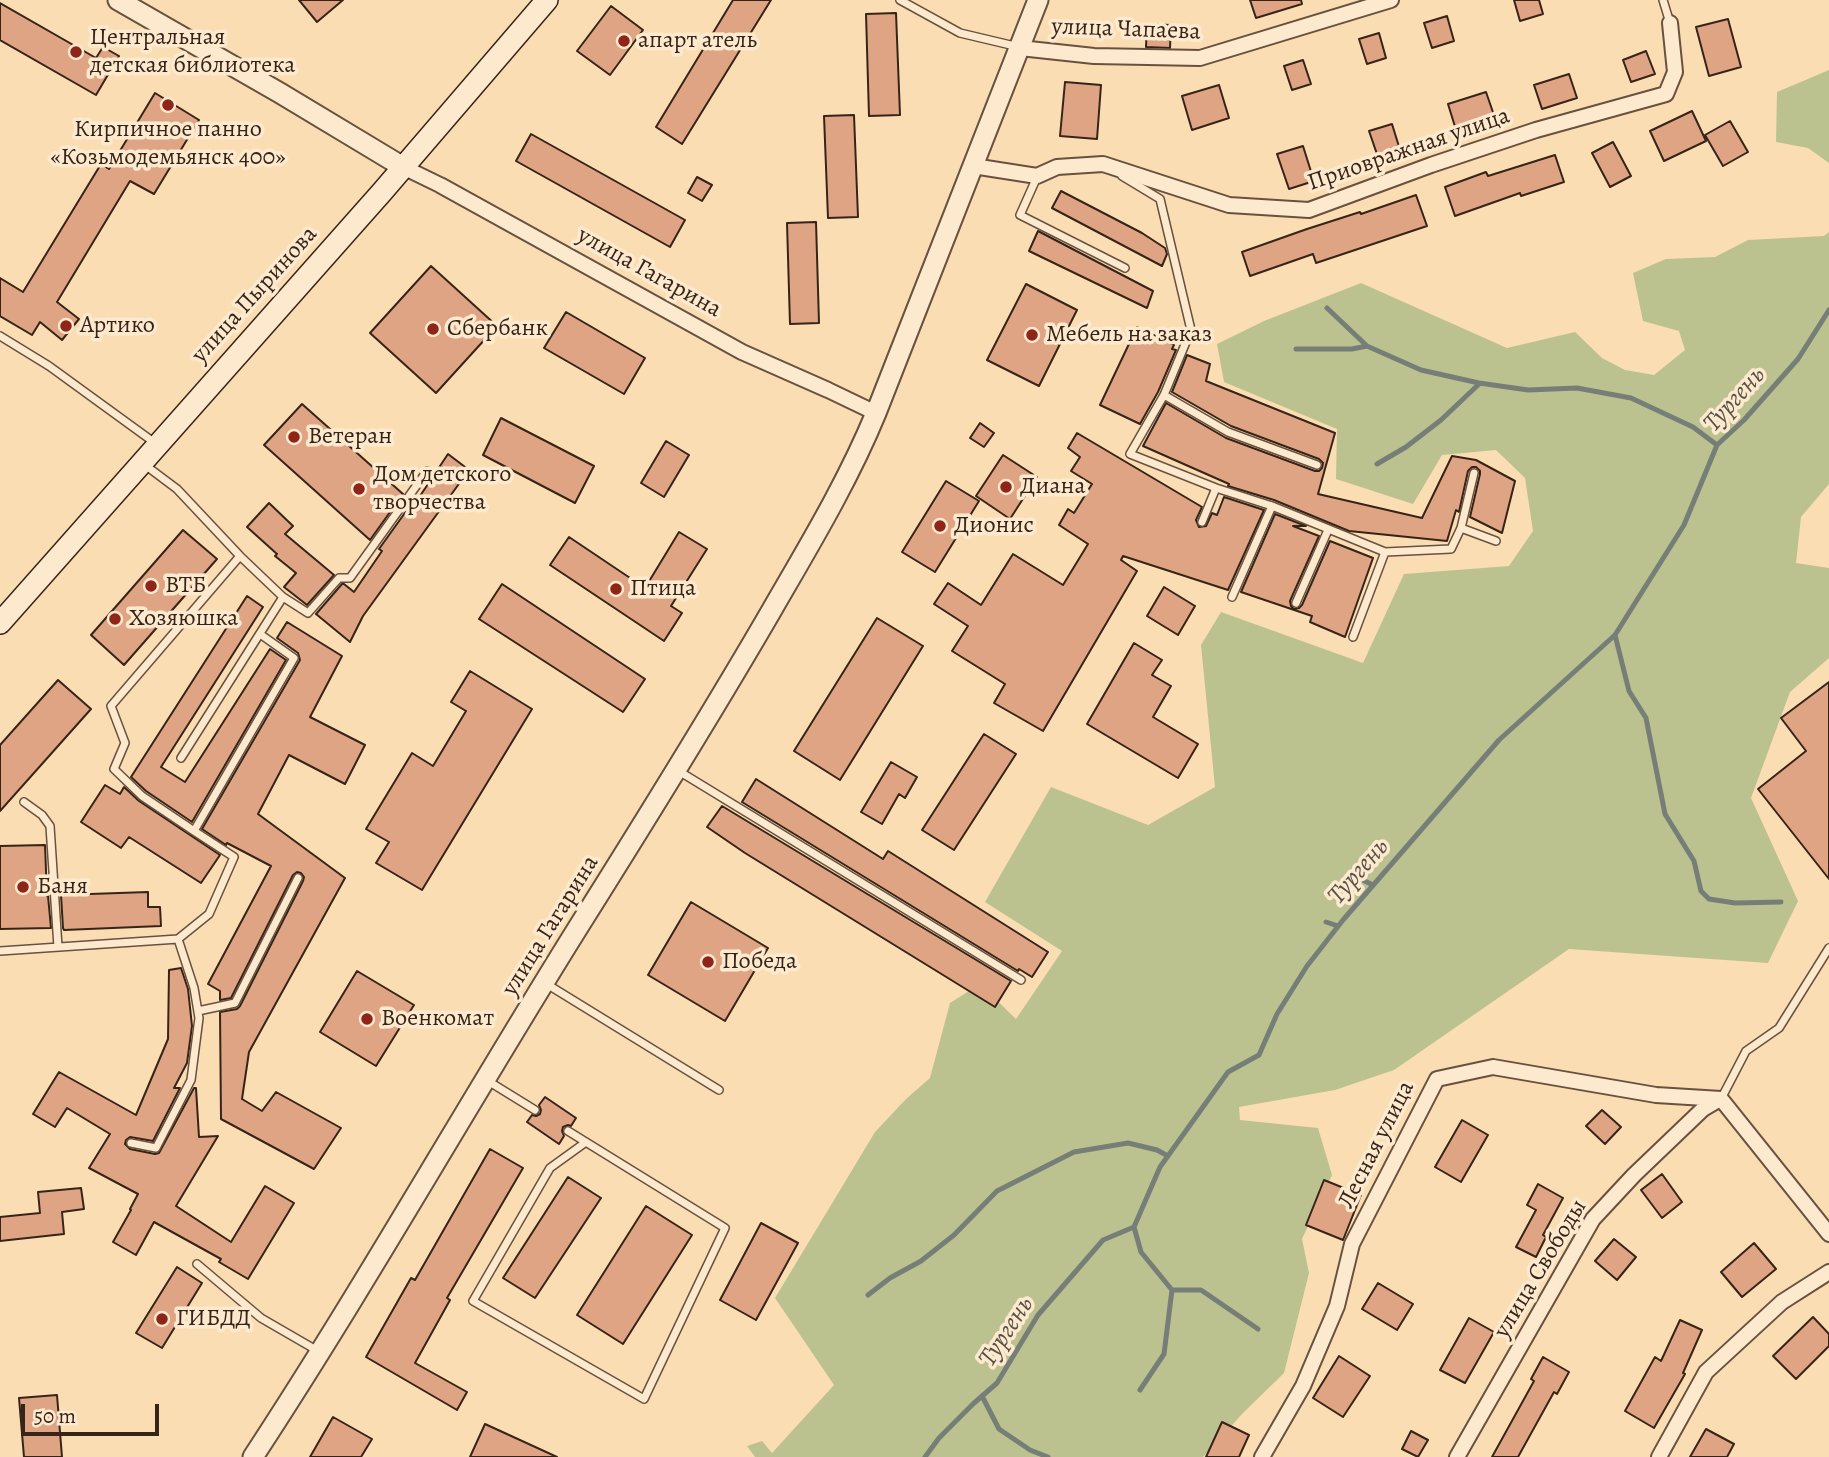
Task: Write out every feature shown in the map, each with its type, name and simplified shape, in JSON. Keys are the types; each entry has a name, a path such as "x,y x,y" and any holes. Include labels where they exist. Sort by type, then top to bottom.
{"main road":[{"name":"улица Пыринова","path":"0,623 547,0"}],"street":[{"path":"118,0 403,167"},
{"name":"улица Гагарина","path":"256,1456 544,982 709,718 822,524 867,436 1038,0"},
{"name":"улица Чапаева","path":"1020,48 1094,57 1200,58 1391,0"},
{"name":"Приовражная улица","path":"973,166 1038,176 1057,167 1104,164 1229,205 1309,210 1536,130 1666,94 1675,72 1670,23"},
{"name":"улица Гагарина","path":"403,167 440,184 742,352 876,413"},
{"name":"Лесная улица","path":"1262,1457 1303,1386 1337,1306 1352,1244 1437,1079 1493,1067 1656,1095 1721,1099"},
{"path":"1721,1099 1829,1234"},
{"name":"улица Свободы","path":"1457,1457 1593,1219 1634,1175 1703,1109 1721,1099"},
{"path":"1659,1457 1706,1372 1782,1302 1829,1272"}],"lane":[{"path":"900,0 960,33 1020,48"},
{"path":"1663,0 1670,23"},
{"path":"1104,164 1160,199 1191,330 1164,395 1130,454 1216,488 1272,506 1385,552 1451,550 1461,528 1474,473"},
{"path":"1038,176 1020,215 1125,268"},
{"path":"0,336 49,366 158,445"},
{"path":"1164,395 1228,432 1317,465"},
{"path":"142,463 177,489 283,597 308,613 339,578 350,578 427,471"},
{"path":"1202,522 1216,488"},
{"path":"1232,597 1272,506"},
{"path":"1461,528 1496,541"},
{"path":"1296,603 1328,530"},
{"path":"1353,637 1385,552"},
{"path":"0,951 178,939 209,914 234,857 142,796 114,769 125,743 111,706 240,556"},
{"path":"181,758 283,597"},
{"path":"194,831 294,658 260,634"},
{"path":"677,770 1021,980"},
{"path":"24,802 42,815 50,826 58,947"},
{"path":"198,1011 235,1003 298,878"},
{"path":"131,1143 156,1148 191,1080 199,1018 194,988 178,939"},
{"path":"1721,1099 1746,1051 1779,1028 1829,948"},
{"path":"544,982 719,1090"},
{"path":"485,1079 535,1110"},
{"path":"568,1131 586,1142 724,1228 644,1399 473,1301 550,1168 586,1142"},
{"path":"197,1264 261,1318 321,1352"}],"green space":[{"path":"1829,70 1829,163 1808,148 1776,142 1777,92"},
{"path":"1829,232 1829,484 1801,517 1796,563 1829,568 1829,658 1790,692 1751,798 1798,901 1768,963 1569,949 1394,1070 1335,1090 1239,1107 1240,1120 1318,1128 1332,1175 1302,1239 1309,1273 1284,1373 1203,1457 755,1457 747,1446 762,1441 772,1453 834,1385 775,1298 875,1132 930,1078 950,1003 980,984 1016,1019 1062,951 985,902 1051,787 1148,825 1215,787 1201,645 1221,612 1363,663 1404,574 1509,566 1533,531 1525,478 1496,450 1442,455 1413,504 1336,479 1337,429 1224,382 1217,344 1264,321 1361,283 1507,348 1575,332 1602,358 1625,370 1654,375 1685,350 1679,331 1643,321 1633,273 1666,259 1715,257 1748,240 1824,236"}],"building":[{"path":"299,0 343,0 317,22"},
{"path":"733,0 771,0 682,144 656,127"},
{"path":"1250,0 1301,0 1302,4 1256,18"},
{"path":"1514,0 1539,0 1543,14 1520,21"},
{"path":"0,3 96,58 103,47 119,56 96,95 0,40"},
{"path":"611,6 643,30 610,75 577,51"},
{"path":"896,13 900,115 869,116 866,14"},
{"path":"1447,16 1454,41 1432,48 1424,23"},
{"path":"1728,19 1741,67 1709,76 1696,27"},
{"path":"1147,24 1171,25 1170,48 1146,47"},
{"path":"1379,33 1386,58 1367,64 1359,39"},
{"path":"1646,51 1655,74 1631,82 1623,60"},
{"path":"1303,60 1311,84 1292,90 1284,66"},
{"path":"1569,74 1577,98 1542,109 1534,85"},
{"path":"1065,82 1101,85 1097,139 1060,136"},
{"path":"1219,85 1229,118 1192,130 1182,96"},
{"path":"1486,92 1496,121 1457,133 1448,104"},
{"path":"155,93 199,120 154,194 130,181 57,302 79,319 62,340 40,322 32,335 0,316 0,278 23,292 101,164 109,169"},
{"path":"1692,111 1706,141 1664,161 1650,131"},
{"path":"854,115 858,217 828,218 824,116"},
{"path":"1730,121 1748,152 1723,166 1705,135"},
{"path":"1392,124 1401,153 1379,160 1369,131"},
{"path":"531,134 685,220 670,247 516,161"},
{"path":"1613,142 1631,176 1610,187 1592,153"},
{"path":"1303,146 1314,181 1289,189 1277,154"},
{"path":"1555,155 1564,182 1521,196 1520,193 1455,216 1445,187 1486,172 1488,176"},
{"path":"697,177 712,185 702,201 688,193"},
{"path":"1061,191 1165,248 1167,254 1162,266 1052,208"},
{"path":"1416,195 1427,226 1316,263 1313,254 1250,276 1242,252"},
{"path":"816,222 819,323 790,324 787,223"},
{"path":"1038,231 1153,291 1147,308 1029,251"},
{"name":"Сбербанк","path":"431,266 497,326 436,393 370,333"},
{"name":"Мебель на заказ","path":"1026,284 1077,310 1039,386 987,360"},
{"path":"566,312 645,358 624,394 544,348"},
{"path":"1137,327 1174,345 1172,349 1176,350 1158,392 1140,424 1100,405"},
{"path":"1187,355 1210,364 1206,381 1335,433 1318,494 1422,518 1452,456 1476,460 1515,481 1502,533 1470,517 1480,474 1476,467 1468,471 1459,512 1456,510 1447,541 1349,531 1274,500 1228,486 1229,484 1143,446 1166,403 1226,438 1315,471 1322,468 1323,463 1319,459 1231,426 1172,392"},
{"path":"302,404 403,494 370,540 264,445"},
{"path":"501,418 594,466 575,503 483,455"},
{"path":"980,423 994,433 984,447 970,438"},
{"path":"1077,433 1202,507 1196,520 1199,527 1206,526 1212,513 1217,515 1224,497 1264,510 1228,590 1123,556 1121,560 1137,571 1043,731 994,703 1005,684 952,651 968,626 934,604 948,583 981,605 1013,554 1063,585 1088,544 1059,525 1068,509 1074,513 1092,484 1071,471 1080,457 1068,448"},
{"path":"666,441 689,455 664,497 641,483"},
{"path":"448,454 469,470 363,616 350,642 316,614 342,584 354,592 382,551 379,549 412,503 414,505"},
{"name":"Диана","path":"1003,455 1037,477 1010,519 976,496"},
{"name":"Дионис","path":"946,481 979,501 935,572 902,552"},
{"path":"269,503 293,526 285,534 334,575 307,605 284,587 296,573 247,527"},
{"path":"1275,514 1306,526 1293,526 1319,536 1290,601 1294,609 1302,605 1330,541 1373,558 1345,637 1310,622 1312,616 1241,592"},
{"path":"183,530 217,559 124,665 91,635"},
{"name":"Птица","path":"679,532 707,549 671,606 682,613 664,641 550,565 569,537 645,588"},
{"path":"502,584 645,679 623,712 479,619"},
{"path":"1164,587 1195,606 1178,635 1147,616"},
{"path":"247,596 263,607 161,767 185,782 270,649 286,660 192,822 146,791 131,777"},
{"path":"877,618 923,646 840,780 794,751"},
{"path":"287,622 342,656 310,717 365,745 345,784 289,755 258,814 345,878 249,1052 242,1099 262,1111 276,1092 341,1128 314,1169 221,1119 220,1012 240,1006 303,881 301,873 293,875 231,998 220,1000 220,991 208,984 271,866 227,843 226,845 202,829 300,660 298,653 277,638"},
{"path":"1134,643 1162,660 1152,675 1171,686 1153,717 1198,744 1178,778 1087,724"},
{"path":"470,671 532,709 422,890 376,863 389,842 366,829 412,753 433,766 466,711 451,702"},
{"path":"58,680 91,709 0,811 0,745"},
{"path":"1829,682 1829,879 1758,789 1806,751 1781,718"},
{"path":"984,734 1016,754 954,850 922,830"},
{"path":"891,762 917,777 905,798 899,794 882,824 861,812"},
{"path":"756,779 883,859 888,851 1048,952 1032,977 742,802"},
{"path":"105,785 120,794 124,787 139,801 220,855 201,883 129,837 121,848 81,822"},
{"path":"722,806 1011,981 995,1007 707,827"},
{"name":"Баня","path":"45,845 51,928 0,929 0,846"},
{"path":"148,892 148,907 160,907 161,926 63,928 61,895"},
{"name":"Победа","path":"691,902 768,948 725,1021 648,975"},
{"path":"181,968 188,989 192,1026 187,1063 174,1088 180,1088 153,1141 130,1137 125,1144 130,1149 159,1153 196,1088 199,1137 218,1136 176,1206 231,1242 265,1186 294,1203 248,1279 219,1262 221,1259 154,1222 136,1255 113,1242 138,1194 89,1168 110,1134 67,1108 55,1127 33,1114 59,1072 136,1115 168,1039 169,970"},
{"name":"Военкомат","path":"357,971 414,1005 376,1066 320,1032"},
{"path":"545,1097 576,1118 571,1126 563,1127 564,1136 559,1144 527,1122 532,1115 540,1114 539,1105"},
{"path":"1602,1110 1621,1127 1605,1144 1586,1126"},
{"path":"1462,1120 1488,1135 1461,1182 1435,1167"},
{"path":"490,1149 523,1168 447,1298 450,1300 415,1363 467,1392 457,1410 366,1357 411,1278 415,1280"},
{"path":"1662,1174 1682,1202 1662,1218 1641,1190"},
{"path":"568,1177 601,1198 535,1298 503,1278"},
{"path":"1324,1180 1361,1195 1343,1240 1306,1225"},
{"path":"1538,1184 1563,1198 1543,1235 1546,1237 1536,1257 1516,1247 1536,1210 1527,1205"},
{"path":"81,1188 84,1209 62,1212 64,1234 0,1241 0,1217 40,1213 38,1192"},
{"path":"646,1206 692,1235 623,1344 577,1315"},
{"path":"761,1223 798,1243 756,1320 720,1300"},
{"path":"1614,1239 1636,1257 1617,1280 1595,1261"},
{"path":"1754,1243 1776,1269 1742,1297 1721,1272"},
{"name":"ГИБДД","path":"177,1267 202,1283 162,1348 136,1333"},
{"path":"1378,1283 1413,1304 1397,1330 1362,1309"},
{"path":"1813,1317 1829,1334 1829,1346 1796,1379 1773,1356"},
{"path":"1469,1318 1494,1332 1465,1383 1440,1370"},
{"path":"1680,1320 1702,1330 1683,1373 1685,1374 1654,1428 1625,1411 1655,1357 1661,1361"},
{"path":"1339,1356 1370,1376 1343,1417 1313,1398"},
{"path":"1543,1357 1569,1372 1557,1394 1554,1392 1518,1457 1492,1457 1534,1381 1531,1379"},
{"path":"57,1395 62,1457 24,1457 19,1398"},
{"path":"333,1417 372,1439 361,1457 310,1457"},
{"path":"1222,1422 1249,1435 1239,1457 1206,1457"},
{"path":"485,1424 557,1457 470,1457"},
{"path":"1706,1429 1734,1444 1727,1457 1690,1457"},
{"path":"1411,1431 1428,1440 1418,1457 1402,1449"}],"waterway":[{"path":"1327,308 1367,346 1421,370 1479,383 1528,390 1577,388 1631,398 1693,427 1717,445"},
{"name":"Тургень","path":"925,1457 939,1438 997,1383 1038,1315 1103,1240 1134,1227 1160,1167 1228,1072 1259,1055 1277,1014 1307,966 1343,920 1499,740 1615,635 1684,525 1717,445 1744,420 1798,359 1829,310"},
{"path":"1296,349 1352,349 1367,346"},
{"path":"1377,464 1406,447 1441,420 1479,384"},
{"path":"1615,635 1629,691 1646,718 1665,814 1694,861 1701,891 1709,899 1735,903 1781,902"},
{"path":"1352,875 1373,885"},
{"path":"1326,922 1338,926"},
{"path":"868,1295 890,1278 921,1261 954,1235 997,1191 1074,1152 1128,1143 1157,1150 1168,1156"},
{"path":"1134,1227 1141,1252 1172,1290 1164,1354 1140,1390"},
{"path":"1172,1290 1201,1290 1258,1329"},
{"path":"982,1396 999,1429 1030,1450 1048,1457"}],"place":[{"name":"апарт атель","path":"624,41"},
{"name":"Центральная детская библиотека","path":"76,52"},
{"name":"Кирпичное панно «Козьмодемьянск 400»","path":"168,105"},
{"name":"Артико","path":"66,326"},
{"name":"Сбербанк","path":"433,329"},
{"name":"Мебель на заказ","path":"1032,335"},
{"name":"Ветеран","path":"294,437"},
{"name":"Диана","path":"1006,487"},
{"name":"Дом детского творчества","path":"359,489"},
{"name":"Дионис","path":"940,526"},
{"name":"ВТБ","path":"151,586"},
{"name":"Птица","path":"616,589"},
{"name":"Хозяюшка","path":"115,619"},
{"name":"Баня","path":"23,887"},
{"name":"Победа","path":"708,962"},
{"name":"Военкомат","path":"367,1019"},
{"name":"ГИБДД","path":"162,1319"}]}
